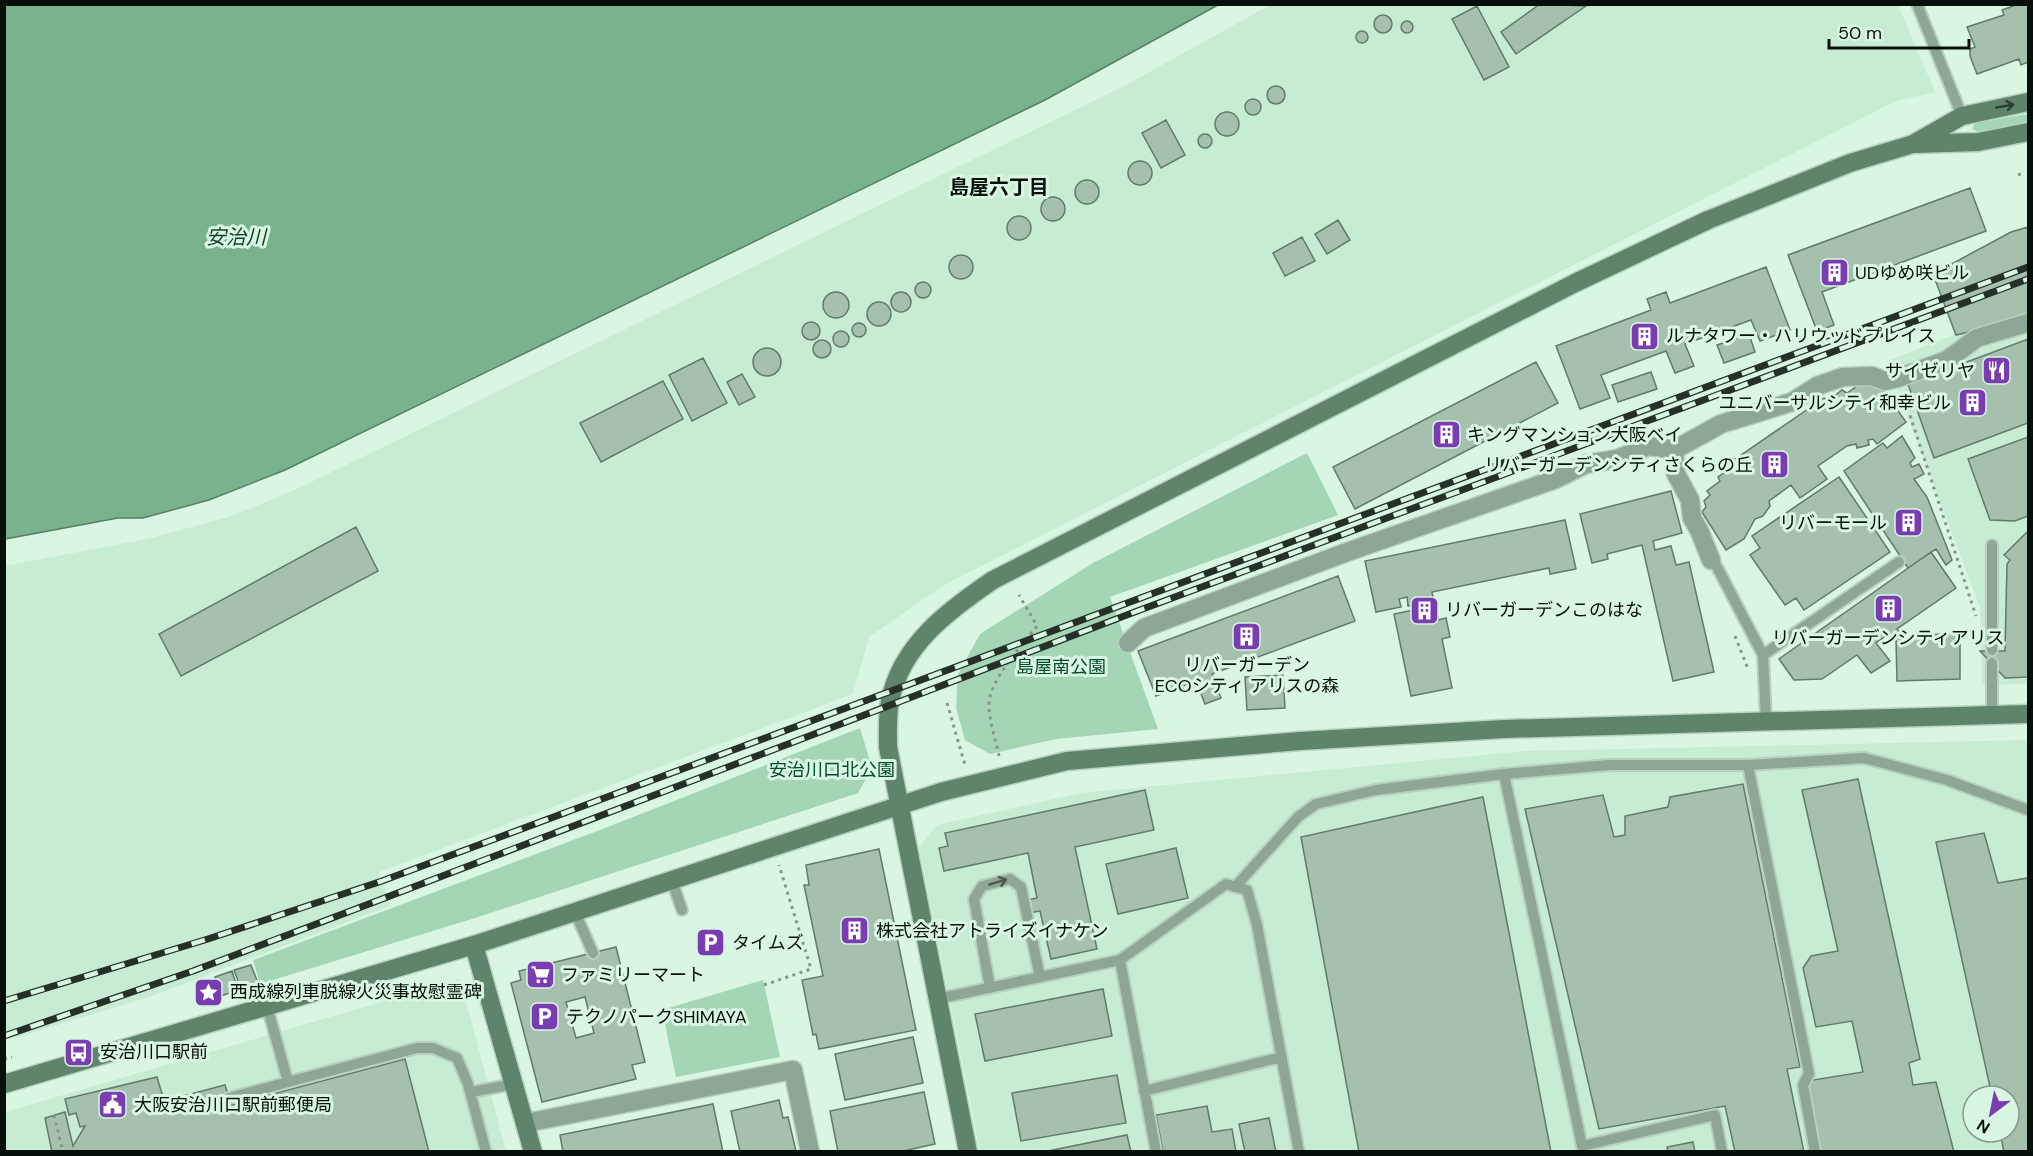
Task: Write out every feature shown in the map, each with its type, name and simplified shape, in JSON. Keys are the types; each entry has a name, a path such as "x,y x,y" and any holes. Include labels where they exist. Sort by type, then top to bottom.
{"street":[{"path":"968,1152 897,806 888,747 890,701 895,684 915,646 930,629 993,580 1575,283 1708,220 1850,163 1913,144 1962,116 2028,102"},
{"path":"1913,144 1978,142 2028,132"},
{"path":"1128,643 1144,628 1350,551 1556,479 1586,464 1617,459 1649,446 1674,450 1721,424 1792,402 1818,386 1843,376 1872,375 1885,381 1898,378 1947,360 1977,338 2027,323"},
{"path":"1674,450 1676,474 1690,500 1692,518 1700,530 1714,564"},
{"path":"4,1084 474,945 897,806 1067,761 1300,741 1504,729 2028,714"},
{"path":"474,945 533,1152"},
{"path":"526,1123 793,1070 810,1152"}],"lane":[{"path":"1917,4 1962,116"},
{"path":"1992,545 1992,650"},
{"path":"1763,655 1899,562"},
{"path":"1714,564 1763,655 1766,720"},
{"path":"1992,663 1992,715"},
{"path":"1235,887 1298,817 1316,804 1376,790 1504,774 1609,765 1748,765 1864,758 1947,780 2028,810"},
{"path":"1748,765 1809,1074 1803,1085 1815,1152"},
{"path":"1504,774 1582,1146 1607,1146 1715,1115 1722,1152"},
{"path":"990,988 974,900 982,886 1010,879 1021,887 1040,977"},
{"path":"672,881 682,910"},
{"path":"937,999 1120,960 1226,884 1247,890 1257,925 1299,1152"},
{"path":"575,912 593,953"},
{"path":"1120,960 1156,1152"},
{"path":"267,1006 288,1082"},
{"path":"228,1098 417,1048 433,1048 457,1058 471,1092 486,1152"},
{"path":"1144,1091 1281,1057"},
{"path":"471,1092 514,1084"}],"path":[{"path":"2019,173 2021,180"},
{"path":"1898,378 1976,615 1976,627"},
{"path":"999,756 988,704 998,680 1013,655 1037,626 1018,596"},
{"path":"947,703 965,765"},
{"path":"764,985 811,969 778,863"},
{"path":"4,1059 12,1057"},
{"path":"54,1115 63,1152"}],"shaded area":[{"path":"1270,5 1898,5 1935,92 1896,101 944,585 869,637 853,694 379,872 390,906 149,997 5,1041 5,566 147,539 229,517 297,489 1124,86"},
{"path":"2028,306 2028,684 1982,685 1980,607 1887,361"},
{"path":"2028,740 2028,1151 980,1151 919,847 937,825 1081,793 1527,751"},
{"path":"460,979 506,1151 5,1152 5,1112"}],"green space":[{"path":"2028,114 2028,124 1979,132 1972,129 1975,123"},
{"name":"島屋南公園","path":"1307,453 1338,515 1110,597 1158,729 1056,739 990,754 965,740 956,708 958,674 980,634 1093,563"},
{"name":"安治川口北公園","path":"860,728 872,768 858,793 475,918 260,984 253,960 600,830"},
{"path":"763,980 780,1057 676,1077 662,1010"}],"water":[{"name":"安治川","path":"5,4 1218,5 1045,100 285,470 209,500 143,518 118,518 5,539"}],"building":[{"path":"1540,4 1586,6 1516,54 1501,32"},
{"path":"2019,4 2028,4 2028,62 2021,65 2019,59 1977,74 1970,56 1970,49 1975,47 1967,27 2004,15 2002,10"},
{"path":"1477,6 1509,67 1484,80 1452,19"},
{"path":"1379,15 1387,15 1392,20 1390,31 1379,33 1374,28 1374,20"},
{"path":"1409,21 1413,27 1409,33 1405,33 1401,25"},
{"path":"1364,31 1368,37 1364,43 1360,43 1356,35"},
{"path":"1272,86 1280,86 1285,91 1283,102 1272,104 1267,99 1267,91"},
{"path":"1250,99 1256,99 1261,107 1259,113 1250,115 1245,110 1245,104"},
{"path":"1227,112 1236,115 1239,124 1236,133 1227,136 1218,133 1215,124 1218,115"},
{"path":"1166,120 1185,155 1161,168 1142,133"},
{"path":"1205,134 1210,136 1212,141 1210,146 1205,148 1200,146 1198,141 1200,136"},
{"path":"1140,161 1149,164 1152,173 1149,182 1140,185 1131,182 1128,173 1131,164"},
{"path":"1087,180 1096,183 1099,192 1096,201 1087,204 1078,201 1075,192 1078,183"},
{"name":"UDゆめ咲ビル","path":"1970,188 1986,231 1822,292 1834,325 1817,331 1788,255"},
{"path":"1053,197 1058,198 1064,204 1064,214 1058,220 1053,221 1048,220 1042,214 1041,209 1042,204 1048,198"},
{"path":"1019,216 1024,217 1030,223 1030,233 1024,239 1019,240 1014,239 1008,233 1007,228 1008,223 1014,217"},
{"path":"1338,220 1350,240 1327,254 1315,234"},
{"path":"2028,227 2028,318 1956,335 1933,274 2011,232"},
{"path":"1302,237 1315,261 1285,276 1273,253"},
{"path":"961,255 970,258 973,267 970,276 961,279 952,276 949,267 952,258"},
{"name":"ルナタワー・ハリウッドプレイス","path":"1766,267 1790,330 1760,341 1751,320 1685,344 1694,366 1675,373 1666,351 1601,375 1610,398 1580,409 1556,346 1651,310 1647,299 1666,292 1670,303"},
{"path":"923,282 931,290 923,298 915,290"},
{"path":"836,292 845,296 849,305 845,314 836,318 827,314 823,305 827,296"},
{"path":"901,292 908,295 911,302 908,309 901,312 894,309 891,302 894,295"},
{"path":"879,302 888,305 891,314 888,323 879,326 870,323 867,314 870,305"},
{"path":"811,322 817,325 820,331 817,337 811,340 805,337 802,331 805,325"},
{"path":"856,323 862,323 866,330 862,337 856,337 852,333 852,327"},
{"path":"841,331 849,339 841,347 833,339"},
{"path":"1749,334 1755,352 1724,363 1717,345"},
{"name":"ユニバーサルシティ和幸ビル","path":"2028,339 2028,423 1934,458 1908,384"},
{"path":"822,340 828,343 831,349 828,355 822,358 816,355 813,349 816,343"},
{"path":"767,348 777,352 781,362 777,372 767,376 757,372 753,362 757,352"},
{"path":"703,358 727,403 692,421 669,375"},
{"name":"キングマンション大阪ベイ","path":"1536,362 1558,403 1355,509 1333,467"},
{"path":"1651,372 1657,389 1618,402 1612,385"},
{"path":"742,374 755,397 739,405 727,382"},
{"name":"リバーガーデンシティさくらの丘","path":"1875,378 1906,422 1877,444 1873,439 1868,440 1869,445 1857,448 1856,444 1847,446 1818,466 1827,479 1800,498 1791,485 1769,501 1770,506 1763,516 1755,519 1744,539 1726,550 1702,512 1706,507 1704,501 1710,495 1707,491 1720,481 1718,477 1730,468 1728,464 1824,398 1829,400 1842,390 1847,393 1860,384 1864,386"},
{"path":"663,381 683,419 601,462 580,423"},
{"name":"リバーモール","path":"1902,436 1915,458 1910,463 1912,467 1919,464 1924,474 1914,479 1927,497 1952,560 1946,565 1936,549 1908,568 1844,471 1883,443 1887,448"},
{"path":"2028,437 2028,516 2015,521 1990,520 1968,459"},
{"path":"1839,477 1890,552 1804,610 1796,598 1785,605 1750,555 1760,548 1752,536"},
{"path":"1671,491 1682,533 1653,541 1655,550 1671,546 1676,565 1689,562 1714,672 1673,681 1642,545 1607,554 1608,559 1592,563 1580,514"},
{"name":"リバーガーデンこのはな","path":"1565,520 1576,569 1550,574 1549,568 1432,592 1438,620 1446,618 1450,637 1442,639 1452,688 1411,696 1394,614 1423,608 1422,603 1408,606 1407,597 1399,599 1401,607 1376,612 1365,561"},
{"path":"356,527 378,571 181,676 159,634"},
{"path":"2028,531 2028,677 2005,678 1980,651 2005,651 2007,564 2010,560 2004,555"},
{"name":"リバーガーデンシティアリス","path":"1931,552 1956,588 1897,629 1902,635 1960,634 1960,679 1897,681 1896,640 1890,633 1876,643 1890,661 1871,673 1857,655 1822,679 1794,680 1779,659"},
{"name":"リバーガーデン ECOシティ アリスの森","path":"1338,576 1355,621 1212,674 1221,698 1205,704 1196,681 1156,696 1138,651"},
{"path":"1283,675 1285,708 1247,710 1245,677"},
{"path":"1858,779 1920,1059 1909,1063 1913,1085 1936,1082 1954,1152 1820,1152 1807,1081 1863,1072 1852,1021 1816,1027 1803,968 1811,956 1838,951 1802,790"},
{"path":"1743,784 1800,1067 1787,1069 1804,1152 1735,1152 1725,1106 1599,1129 1525,809 1603,795 1614,837 1625,835 1625,816 1668,807 1670,797"},
{"path":"1145,790 1154,830 1075,847 1097,949 1051,959 1040,911 1029,913 1026,900 1037,898 1028,853 944,871 939,848 948,846 945,833"},
{"path":"1483,797 1551,1152 1359,1152 1301,837"},
{"path":"1984,833 1998,883 2028,878 2028,1152 2004,1152 2002,1144 2021,1144 2021,1084 1989,1084 1936,842"},
{"path":"1176,848 1188,898 1118,914 1106,864"},
{"name":"株式会社アトライズイナケン","path":"879,849 916,1030 819,1049 816,1034 813,1035 802,980 823,976 804,885 809,885 806,865"},
{"name":"テクノパークSHIMAYA","path":"616,947 645,1062 632,1065 636,1079 542,1102 511,983 521,980 519,971","holes":["585,997 594,1033 576,1038 566,1002"]},
{"path":"251,965 258,983 241,989 234,970"},
{"path":"232,971 238,990 221,996 215,977"},
{"path":"1103,989 1112,1036 985,1061 975,1014"},
{"path":"913,1037 923,1083 845,1100 835,1054"},
{"path":"405,1059 429,1152 52,1152 45,1118 65,1112 73,1146 85,1126 80,1127 76,1113 69,1115 65,1099 157,1077 162,1094 172,1099 225,1085 231,1105"},
{"path":"1117,1075 1126,1123 1021,1141 1012,1093"},
{"path":"924,1092 935,1144 899,1152 838,1152 830,1111"},
{"path":"779,1100 783,1118 788,1117 796,1151 740,1152 731,1111"},
{"path":"713,1104 723,1152 563,1152 560,1135"},
{"path":"1207,1106 1212,1132 1232,1129 1236,1152 1163,1152 1156,1115"},
{"path":"1269,1118 1276,1152 1245,1152 1239,1124"},
{"path":"1127,1135 1131,1152 1043,1152"},
{"path":"1693,1142 1695,1152 1668,1152 1667,1147"}],"railway":[{"path":"4,1001 208,939 382,881 2028,267"},
{"path":"4,1036 193,971 1132,613 2028,279"}],"place":[{"name":"UDゆめ咲ビル","path":"1834,273"},
{"name":"ルナタワー・ハリウッドプレイス","path":"1645,336"},
{"name":"サイゼリヤ","path":"1996,371"},
{"name":"ユニバーサルシティ和幸ビル","path":"1972,403"},
{"name":"キングマンション大阪ベイ","path":"1446,435"},
{"name":"リバーガーデンシティさくらの丘","path":"1774,465"},
{"name":"リバーモール","path":"1908,523"},
{"name":"リバーガーデンシティアリス","path":"1888,609"},
{"name":"リバーガーデンこのはな","path":"1424,610"},
{"name":"リバーガーデン ECOシティ アリスの森","path":"1247,636"},
{"name":"株式会社アトライズイナケン","path":"855,931"},
{"name":"タイムズ","path":"711,943"},
{"name":"ファミリーマート","path":"540,975"},
{"name":"西成線列車脱線火災事故慰霊碑","path":"209,992"},
{"name":"テクノパークSHIMAYA","path":"545,1017"},
{"name":"安治川口駅前","path":"79,1052"},
{"name":"大阪安治川口駅前郵便局","path":"113,1105"}],"district":[{"name":"島屋六丁目","path":"999,187"}]}
